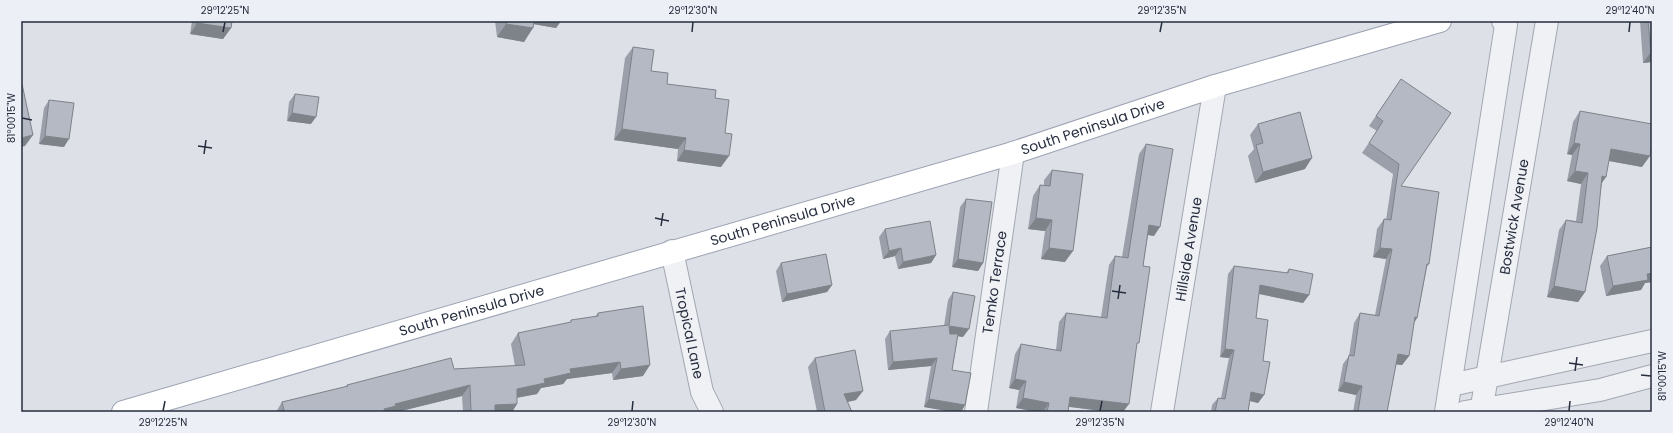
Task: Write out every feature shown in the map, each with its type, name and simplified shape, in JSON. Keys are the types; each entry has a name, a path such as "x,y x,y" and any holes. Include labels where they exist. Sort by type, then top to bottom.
{"main road":[{"name":"South Peninsula Drive","path":"123,412 1013,153 1215,86 1440,21"}],"street":[{"path":"1446,412 1506,25 1503,21"},
{"name":"Bostwick Avenue","path":"1476,411 1487,378 1547,21"},
{"name":"Hillside Avenue","path":"1162,412 1215,86"},
{"name":"Temko Terrace","path":"976,412 1013,153"},
{"name":"Tropical Lane","path":"672,252 703,402 712,412"},
{"path":"1450,385 1652,342"},
{"path":"1476,411 1600,390 1652,376"}],"building":[{"path":"198,21 232,21 231,28 197,23"},
{"path":"506,21 534,21 533,28 506,24"},
{"path":"1648,21 1652,21 1652,52 1651,52"},
{"path":"633,47 654,50 651,71 668,73 667,84 716,90 715,98 729,100 725,133 732,134 729,156 684,150 686,138 622,129"},
{"path":"1401,79 1451,113 1401,186 1439,192 1429,264 1427,264 1417,318 1415,317 1409,356 1398,354 1387,412 1358,412 1362,386 1344,382 1349,355 1354,356 1360,313 1379,316 1392,249 1380,248 1384,219 1391,220 1399,164 1369,143 1383,121 1376,116"},
{"path":"22,84 33,135 21,138 21,85"},
{"path":"295,94 319,97 316,117 292,113"},
{"path":"49,100 74,103 69,139 45,136"},
{"path":"1580,111 1652,124 1650,156 1611,149 1606,177 1602,176 1597,228 1585,292 1554,286 1566,220 1582,223 1588,173 1575,171 1580,144 1574,143"},
{"path":"1300,112 1312,158 1263,172 1256,145 1263,143 1258,124"},
{"path":"1146,144 1173,149 1160,227 1149,225 1143,266 1150,267 1139,343 1137,343 1129,404 1070,397 1068,412 1047,412 1049,403 1023,398 1026,381 1015,379 1021,344 1061,351 1066,313 1107,318 1115,256 1128,258"},
{"path":"1052,170 1083,174 1073,251 1049,248 1052,220 1036,218 1040,185 1050,186"},
{"path":"966,199 992,202 983,263 958,259"},
{"path":"930,221 936,255 903,262 901,248 889,251 885,229"},
{"path":"1652,247 1652,273 1647,274 1648,280 1613,286 1607,256"},
{"path":"826,254 832,285 787,294 781,263"},
{"path":"1234,266 1288,273 1289,269 1313,274 1309,295 1260,285 1256,318 1268,320 1263,361 1270,362 1264,395 1251,392 1248,412 1215,412 1218,398 1225,399 1234,350 1225,349"},
{"path":"953,292 975,296 969,329 949,326 950,334 958,334 952,370 971,373 965,405 929,399 937,358 893,362 890,331 949,325"},
{"path":"643,306 650,365 621,369 620,362 570,369 571,373 544,379 545,383 517,389 517,404 495,405 495,412 471,412 470,385 395,404 396,406 384,409 385,412 279,412 284,410 282,402 451,358 454,369 525,365 518,333 571,322 571,320 598,316 598,313"},
{"path":"855,350 863,391 844,394 852,412 825,412 815,358"}]}
